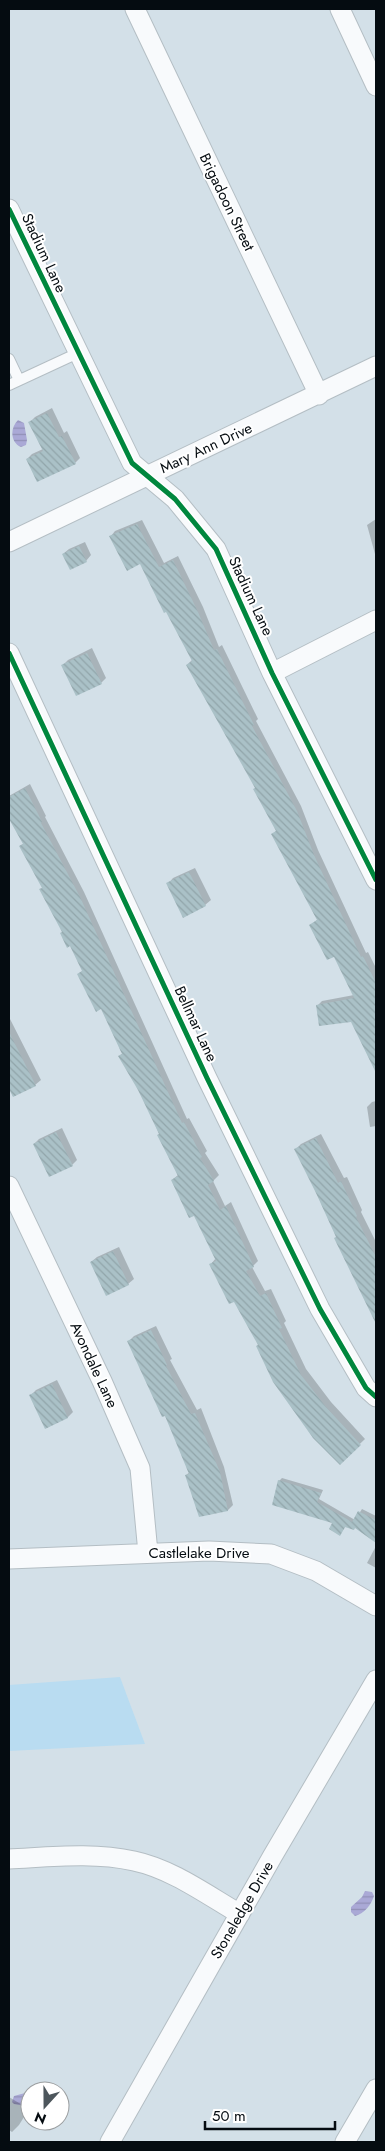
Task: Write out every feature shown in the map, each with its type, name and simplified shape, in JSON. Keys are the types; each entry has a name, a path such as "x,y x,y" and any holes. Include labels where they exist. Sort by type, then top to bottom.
{"street":[{"name":"Brigadoon Street","path":"135,9 320,395"},
{"path":"340,9 376,86"},
{"name":"Stadium Lane","path":"9,209 132,463 175,500 216,549 272,673 375,875"},
{"name":"Mary Ann Drive","path":"9,542 320,395 376,366"},
{"path":"272,673 376,620"},
{"name":"Bellmar Lane","path":"9,652 207,1078 320,1309 366,1388 376,1397"},
{"name":"Avondale Lane","path":"9,1186 102,1381 140,1468 148,1553"},
{"name":"Castlelake Drive","path":"9,1558 210,1551 271,1554 316,1571 376,1606"},
{"name":"Stoneledge Drive","path":"110,2142 376,1680"},
{"path":"9,1859 86,1855 135,1861 172,1875 240,1914"},
{"path":"346,2142 376,2089"}],"lane":[{"path":"9,385 78,353"},
{"path":"9,359 19,380"}],"shaded area":[{"path":"18,420 24,423 27,440 26,445 21,447 17,445 12,435 15,423"},
{"path":"120,1677 145,1744 9,1751 9,1685"},
{"path":"365,1891 372,1892 373,1899 365,1911 355,1916 351,1912 351,1907 362,1897"},
{"path":"20,2094 20,2105 12,2102 14,2096"}],"building":[{"path":"47,413 59,437 62,436 76,464 37,482 26,459 43,451 28,422"},
{"path":"137,524 159,567 173,560 214,650 217,649 254,725 252,726 297,811 314,855 361,957 363,956 376,983 376,1073 351,1022 319,1026 316,1005 354,998 334,957 327,960 309,925 317,920 271,834 276,831 253,789 255,788 186,665 192,661 166,612 164,613 140,564 127,571 109,536"},
{"path":"79,546 87,562 70,570 62,554"},
{"path":"87,653 102,684 76,696 61,665"},
{"path":"25,788 80,897 182,1123 184,1122 202,1157 200,1158 214,1181 208,1185 220,1210 226,1206 254,1267 246,1271 260,1296 266,1293 282,1328 279,1329 301,1375 326,1407 361,1445 340,1465 313,1438 273,1382 256,1346 258,1345 234,1302 229,1304 209,1264 216,1261 194,1216 189,1218 171,1180 178,1176 157,1135 159,1134 138,1090 118,1056 122,1054 101,1009 96,1012 77,974 82,971 70,946 67,948 60,933 62,932 39,889 42,888 19,846 23,844 9,819 9,797"},
{"path":"189,872 206,906 183,918 166,883"},
{"path":"9,1032 36,1086 13,1097 9,1089"},
{"path":"56,1132 73,1166 49,1177 33,1144"},
{"path":"316,1138 338,1183 341,1181 376,1257 376,1324 334,1238 336,1237 294,1149"},
{"path":"113,1251 129,1285 106,1296 90,1262"},
{"path":"151,1330 166,1366 191,1414 195,1413 220,1472 228,1511 199,1517 185,1475 189,1474 165,1416 162,1417 127,1341"},
{"path":"52,1384 68,1418 45,1429 29,1395"},
{"path":"278,1480 321,1493 317,1502 352,1522 358,1511 376,1520 376,1543 355,1528 354,1530 345,1527 340,1536 329,1529 332,1523 272,1505"}],"cycle path":[{"path":"9,209 132,463 175,499 216,549 272,673 376,880"},
{"path":"9,653 207,1078 320,1309 366,1388 376,1397"}]}
